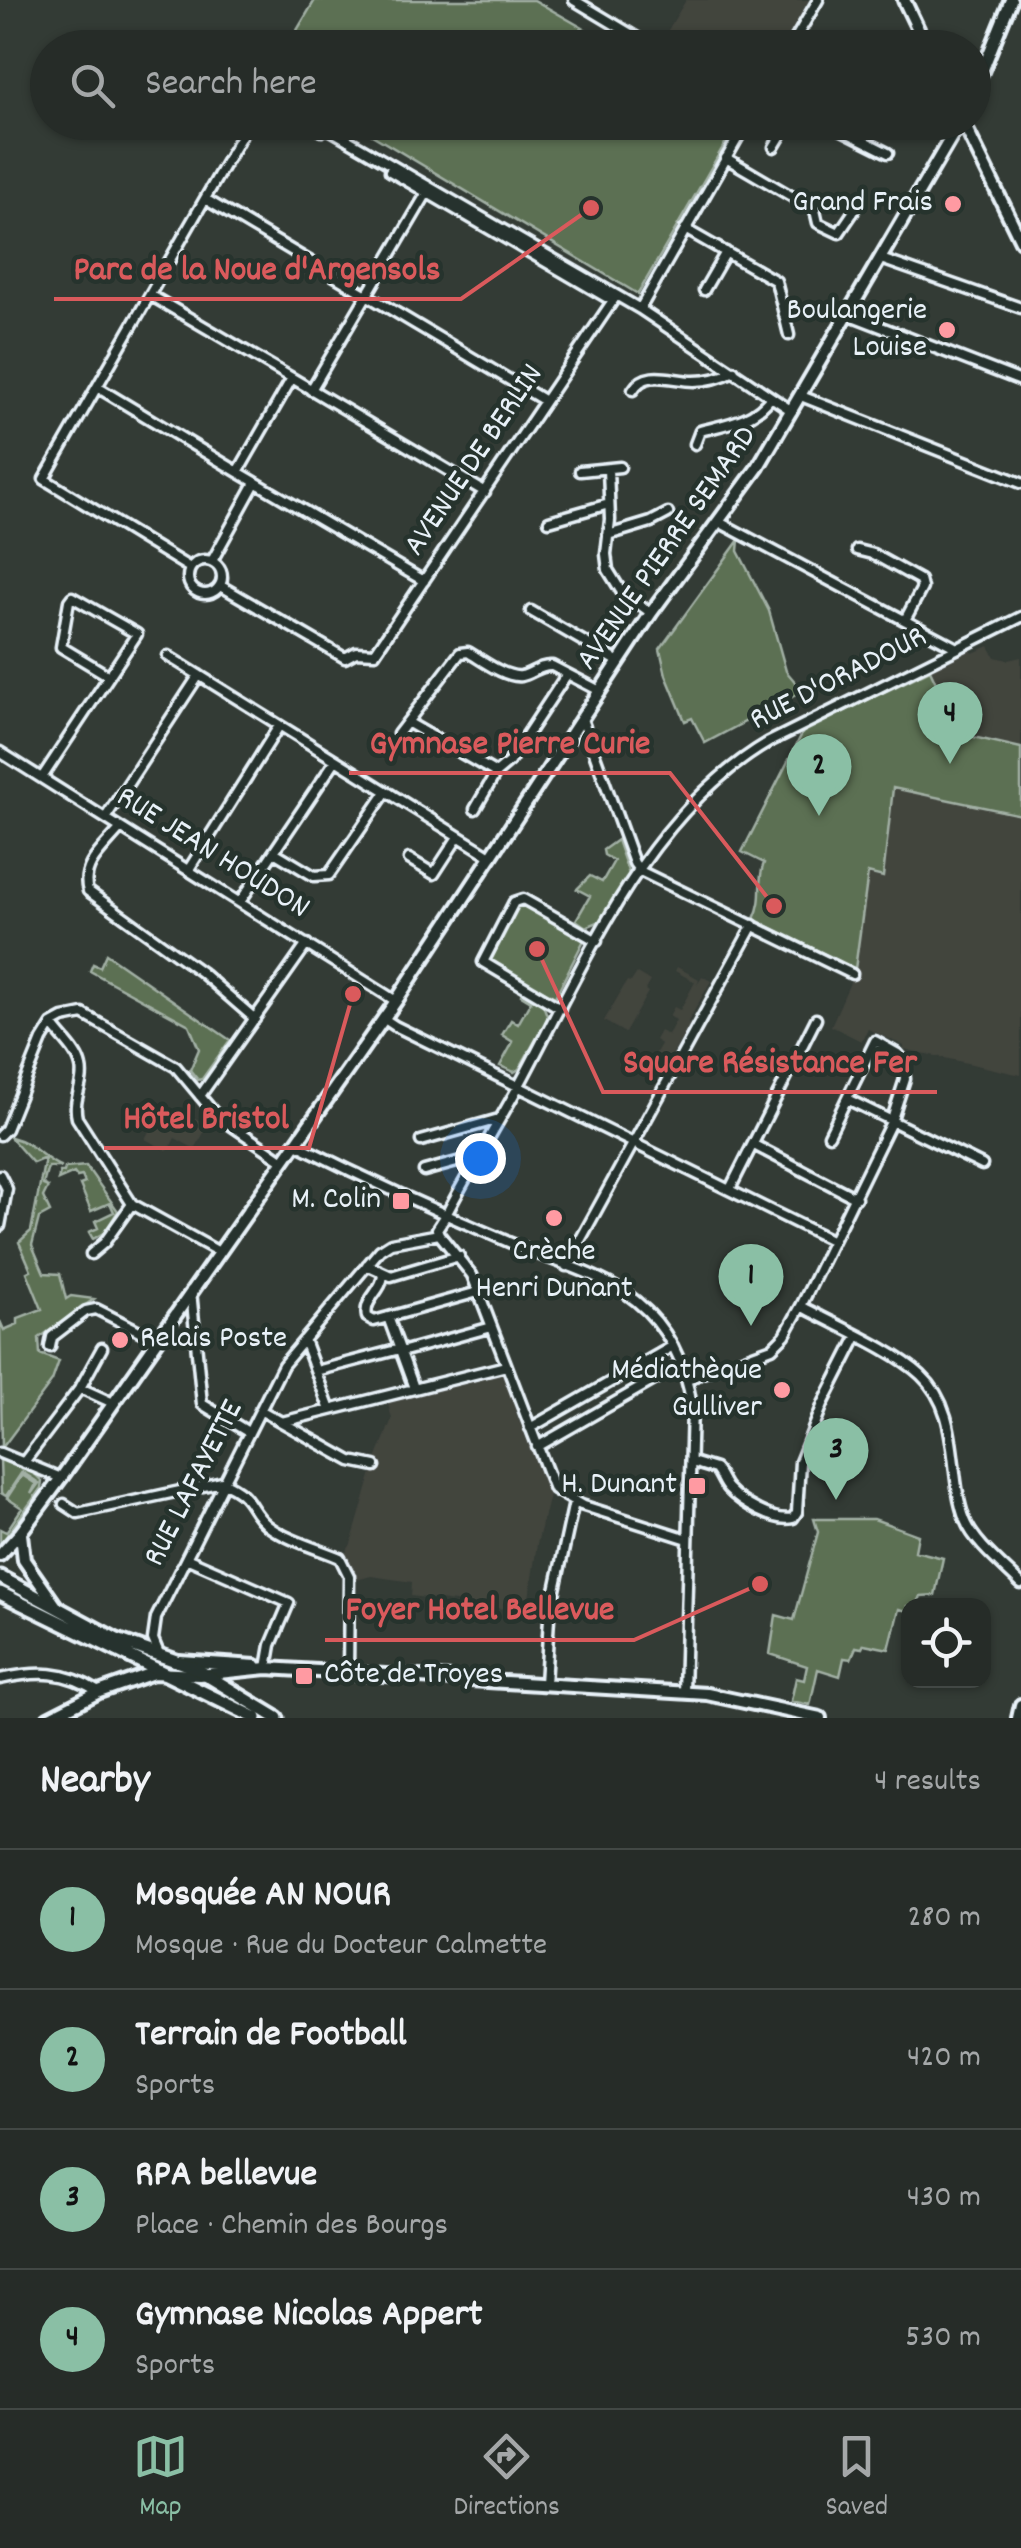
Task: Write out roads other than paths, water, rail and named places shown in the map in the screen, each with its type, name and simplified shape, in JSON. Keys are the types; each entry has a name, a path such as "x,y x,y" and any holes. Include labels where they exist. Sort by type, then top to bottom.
{"main road":[{"path":"904,0 918,30"},
{"path":"991,48 1011,0"},
{"name":"AVENUE PIERRE SEMARD","path":"1,1554 61,1478 396,1001 651,614 719,522 792,411 950,140"},
{"path":"972,140 1021,241"},
{"path":"948,144 964,142 976,146"},
{"path":"21,1532 26,1563 23,1588"},
{"name":"AVENUE PIERRE SEMARD","path":"1,1554 13,1554 26,1563"},
{"path":"26,1563 57,1606"},
{"path":"0,1577 117,1640 160,1656 236,1672 267,1668"},
{"path":"4,1595 23,1588"},
{"path":"4,1595 256,1718"},
{"path":"48,1718 99,1692 161,1672 244,1663 267,1668 707,1694 820,1718"},
{"path":"206,1668 231,1690 277,1718"},
{"path":"231,1690 236,1672"},
{"path":"1018,1718 1021,1704"}],"street":[{"path":"574,0 624,30"},
{"path":"800,30 818,0"},
{"path":"190,568 44,478 239,140"},
{"path":"339,140 640,309 792,411"},
{"path":"346,140 428,191"},
{"path":"640,309 736,140"},
{"path":"774,147 778,140"},
{"path":"863,140 888,152"},
{"path":"726,158 815,210 818,223 838,233 854,212"},
{"path":"311,390 428,191"},
{"path":"204,199 546,402"},
{"path":"685,229 776,281 789,336"},
{"path":"704,290 726,252"},
{"path":"882,259 1021,308"},
{"path":"150,295 485,492"},
{"name":"AVENUE DE BERLIN","path":"220,586 345,658 356,652 375,654 616,296"},
{"path":"850,315 1021,381"},
{"path":"633,390 639,381 650,378 703,381 734,371"},
{"path":"238,472 292,378"},
{"path":"97,387 424,580"},
{"path":"801,396 1021,484"},
{"path":"695,444 700,431 750,417 770,397"},
{"path":"580,471 620,467"},
{"path":"608,469 606,554 613,580 651,614"},
{"path":"212,562 255,483"},
{"path":"549,522 610,504"},
{"path":"608,535 668,513"},
{"path":"719,522 957,648"},
{"path":"857,550 920,580 922,588 905,620"},
{"path":"202,560 212,562 221,571 220,586 208,595 194,592 187,580 190,568 202,560"},
{"path":"43,776 136,634 72,597 61,647 108,676"},
{"path":"531,611 619,662"},
{"name":"RUE D'ORADOUR","path":"439,1234 445,1227 446,1215 652,847 706,786 738,760 828,711 1021,617"},
{"path":"398,734 460,653 468,652 511,675 521,676 543,666 600,691"},
{"path":"168,656 492,858"},
{"path":"476,809 496,773 509,762 567,674"},
{"path":"106,817 198,675"},
{"path":"582,720 640,871 852,974"},
{"path":"407,722 496,773"},
{"path":"189,869 279,726"},
{"name":"RUE JEAN HOUDON","path":"0,752 396,1001"},
{"path":"240,902 335,761"},
{"path":"274,852 314,876 329,875 386,792"},
{"path":"120,830 89,866 85,880 88,891 201,972 254,1019"},
{"path":"409,859 434,874 458,837"},
{"path":"560,1008 483,962 514,902 523,899 598,941"},
{"path":"566,1266 753,925"},
{"path":"200,1096 308,944"},
{"path":"0,1136 52,1024 82,1014 176,1067 216,1115 282,1160"},
{"path":"384,1018 831,1240"},
{"path":"730,1189 816,1019"},
{"path":"52,1024 80,1064 76,1118 132,1204 219,1252"},
{"path":"687,1379 772,1348 786,1334 891,1122 906,1070 898,1054 875,1042 829,1135"},
{"path":"847,1099 982,1165"},
{"path":"421,1141 499,1119"},
{"path":"294,1143 628,1295 654,1318 682,1364 692,1407 684,1693"},
{"path":"754,1145 856,1198"},
{"path":"424,1171 479,1156"},
{"path":"0,1175 7,1189 0,1226"},
{"path":"90,1254 104,1243 132,1204"},
{"path":"439,1234 459,1256 478,1292 554,1488 574,1502 688,1539"},
{"name":"RUE LAFAYETTE","path":"160,1656 153,1639 154,1622 283,1365 367,1265 391,1244 439,1234"},
{"path":"367,1265 391,1276 459,1256"},
{"path":"383,1275 382,1284 371,1296 366,1310 374,1321 478,1292"},
{"path":"191,1290 202,1404 248,1432"},
{"path":"800,1306 922,1376 940,1399 951,1432 958,1498 967,1526 1021,1584"},
{"path":"50,1347 52,1336 86,1311 96,1309 157,1340"},
{"path":"388,1317 414,1388"},
{"path":"316,1371 492,1327"},
{"path":"692,1462 715,1469 726,1488 742,1500 785,1520 796,1516 800,1462 857,1337"},
{"path":"304,1340 330,1410"},
{"path":"530,1428 673,1346"},
{"path":"24,1462 80,1388 102,1348"},
{"path":"537,1448 682,1364"},
{"name":"RUE LAFAYETTE","path":"282,1422 506,1366"},
{"path":"80,1388 113,1403"},
{"path":"260,1410 350,1461 374,1466"},
{"path":"0,1452 61,1478"},
{"path":"64,1504 78,1513 222,1482 247,1496 265,1524 340,1558 349,1576 348,1672"},
{"path":"545,1684 548,1618 574,1502"},
{"path":"186,1558 289,1603 267,1668"},
{"path":"0,1680 30,1673 65,1674 99,1692"},
{"path":"68,1706 76,1718"}],"place":[{"name":"Grand Frais","path":"953,204"},
{"name":"Parc de la Noue d'Argensols","path":"591,208"},
{"name":"Boulangerie Louise","path":"947,330"},
{"name":"Gymnase Nicolas Appert","path":"950,764"},
{"name":"Terrain de Football","path":"819,816"},
{"name":"Gymnase Pierre Curie","path":"774,906"},
{"name":"Square Résistance Fer","path":"537,949"},
{"name":"Hôtel Bristol","path":"353,994"},
{"name":"M. Colin","path":"401,1201"},
{"name":"Crèche Henri Dunant","path":"554,1218"},
{"name":"Mosquée AN NOUR","path":"751,1326"},
{"name":"Relais Poste","path":"120,1340"},
{"name":"Médiathèque Gulliver","path":"782,1390"},
{"name":"H. Dunant","path":"697,1486"},
{"name":"RPA bellevue","path":"836,1500"},
{"name":"Foyer Hotel Bellevue","path":"760,1584"},
{"name":"Côte de Troyes","path":"304,1676"}]}
